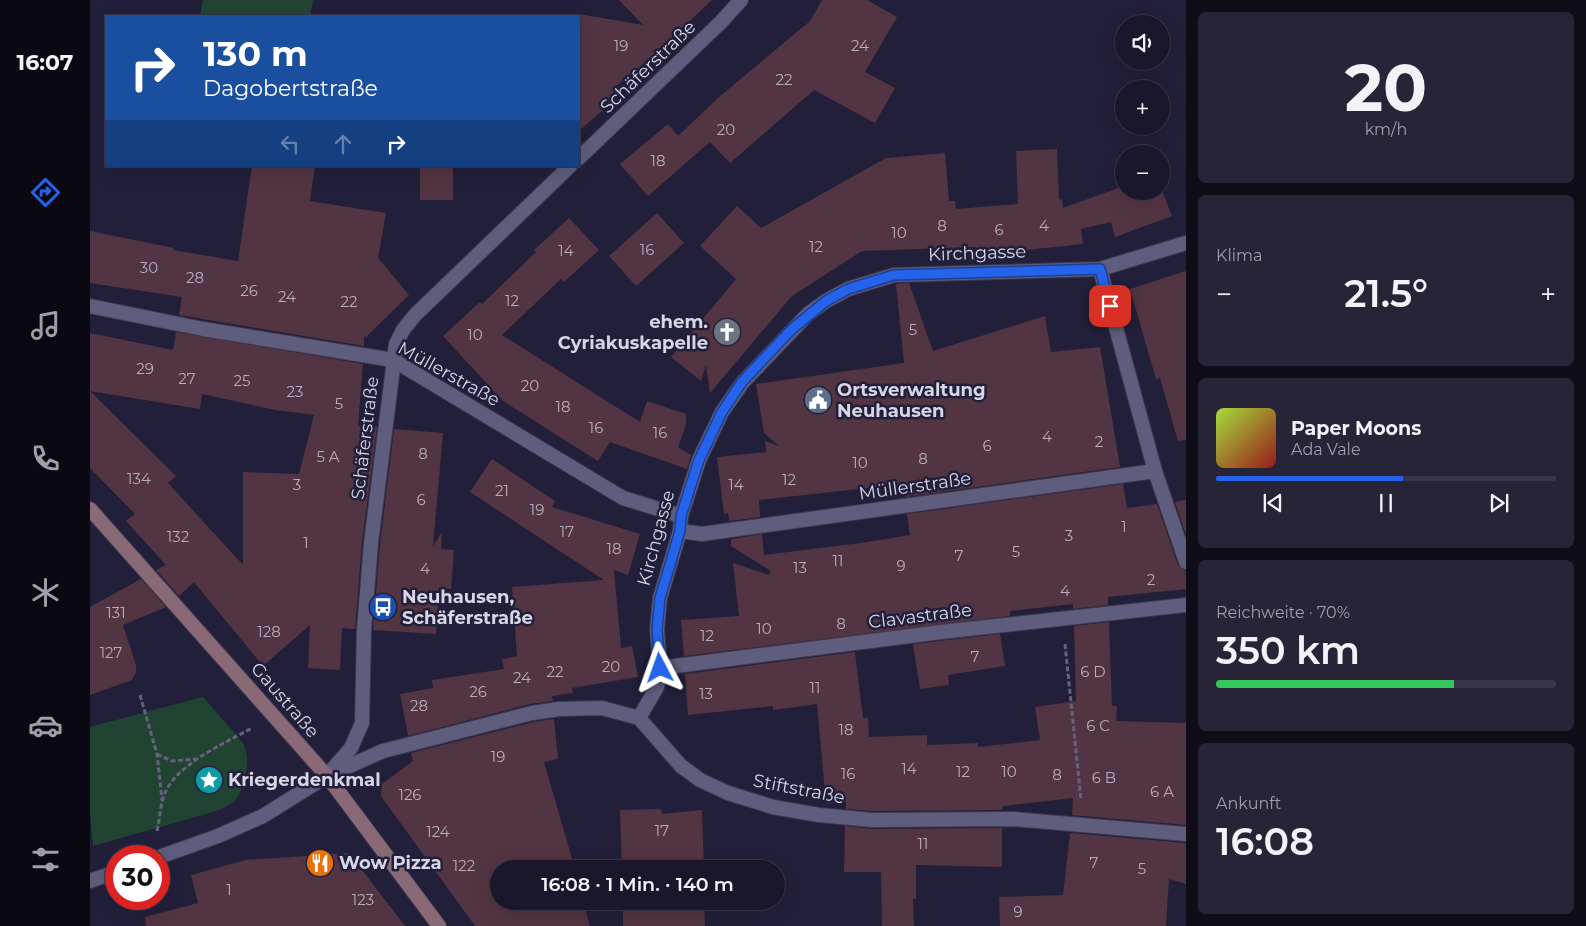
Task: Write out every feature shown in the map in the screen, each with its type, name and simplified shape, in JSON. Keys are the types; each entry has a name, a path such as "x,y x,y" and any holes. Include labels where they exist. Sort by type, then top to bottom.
{"main road":[{"name":"Gaustraße","path":"90,509 327,776 439,926"}],"street":[{"name":"Schäferstraße","path":"580,157 721,22 741,0"},
{"name":"Schäferstraße","path":"327,776 351,748 362,723 364,630 371,543 396,344 403,330 415,316 569,167"},
{"name":"Kirchgasse","path":"640,718 657,687 660,668 657,629 660,598 680,531 681,516 695,470 722,412 742,382 792,329 826,301 848,289 894,275 1100,269 1186,243"},
{"path":"1100,269 1155,472 1186,562"},
{"name":"Müllerstraße","path":"90,306 203,329 393,360 623,498 681,516"},
{"name":"Müllerstraße","path":"680,531 702,534 1155,472"},
{"name":"Clavastraße","path":"660,668 1186,605"},
{"path":"170,853 218,836 263,816 327,776 383,751 532,713 559,709 602,708 640,718"},
{"name":"Stiftstraße","path":"640,718 681,766 700,780 728,793 773,807 819,815 872,820 1014,819 1186,834"},
{"path":"90,881 105,876"}],"path":[{"path":"1062,619 1083,824"},
{"path":"140,695 156,754 162,805"},
{"path":"155,839 164,794 175,777 199,759 275,716"},
{"path":"156,754 172,761 199,759"}],"green space":[{"path":"203,0 313,0 310,15 200,15"},
{"path":"203,697 243,743 247,763 243,786 237,798 220,810 93,846 90,812 90,727"}],"building":[{"path":"619,0 712,0 646,62 616,86 622,93 580,130 579,14 643,25"},
{"path":"822,0 867,0 897,17 865,72 895,88 875,123 814,90 730,163 710,142 648,196 620,164 668,124 678,136 719,97 810,21"},
{"path":"1057,149 1059,200 1062,199 1063,208 1115,189 1115,200 1166,200 1172,216 1115,237 1111,222 1081,229 1083,244 977,255 976,247 862,251 792,296 710,393 706,365 701,381 671,357 736,279 700,246 737,206 761,228 886,158 945,153 949,201 955,201 956,209 1018,204 1016,151"},
{"path":"252,167 315,167 310,201 386,213 378,258 409,295 366,337 364,336 364,346 179,315 182,297 90,283 90,231 174,248 173,250 238,261"},
{"path":"420,167 453,167 453,200 420,200"},
{"path":"657,213 684,243 636,286 609,256"},
{"path":"569,218 599,250 564,282 561,279 502,335 640,422 647,401 686,414 686,425 678,447 691,455 687,469 610,442 598,461 503,401 443,336 480,302 482,304 536,252 534,250"},
{"path":"1186,271 1186,440 1178,441 1160,378 1156,379 1130,289"},
{"path":"909,283 933,351 1045,316 1051,352 1100,347 1120,467 905,497 904,484 759,500 760,517 729,521 728,513 724,514 717,457 766,452 765,441 779,446 764,433 756,384 904,363 896,284"},
{"path":"176,332 363,364 358,426 377,427 362,542 355,629 342,628 340,670 308,668 310,625 263,666 194,582 179,596 156,570 166,565 126,521 135,514 90,468 90,333 173,350","holes":["90,391 200,409 202,394 275,410 314,415 299,474 243,472 243,565 168,483 176,476"]},
{"path":"394,429 443,433 433,546 442,532 441,549 454,550 451,589 439,588 436,634 373,630 380,544"},
{"path":"492,459 555,501 552,507 640,534 628,575 614,570 621,648 632,646 638,677 572,688 573,693 552,696 553,701 530,704 408,736 400,694 433,688 432,680 504,669 502,659 517,656 512,587 604,580 470,492"},
{"path":"1123,484 1127,508 1157,504 1178,565 1186,571 1186,589 1108,597 1108,605 1073,609 1073,604 1010,611 1010,616 684,656 681,620 739,616 733,563 769,575 771,571 731,546 731,539 762,534 764,555 861,543 910,535 907,514"},
{"path":"1186,500 1186,535 1175,502"},
{"path":"141,579 166,607 123,625 136,665 136,672 132,680 90,695 90,607"},
{"path":"1109,622 1112,706 1117,706 1116,721 1186,723 1186,825 1072,815 1073,798 1003,806 1002,810 872,811 846,809 846,802 826,804 817,704 773,710 773,706 688,715 685,674 855,652 863,718 868,718 869,737 927,735 927,745 978,743 978,747 1040,740 1035,707 1076,701 1074,626"},
{"path":"1000,634 1005,666 948,675 949,685 920,689 913,644"},
{"path":"554,719 558,759 544,762 572,860 490,860 490,910 586,910 590,926 475,926 381,796 382,784 413,761 411,753 534,722"},
{"path":"661,809 662,814 702,810 704,860 622,860 620,810"},
{"path":"845,826 872,829 1002,828 1002,867 916,865 916,899 913,899 914,926 882,926 881,872 844,872"},
{"path":"1070,833 1186,843 1186,884 1169,879 1166,926 1000,926 999,897 1063,895"},
{"path":"349,853 405,926 146,926 145,917 198,903 191,875 246,860"},
{"path":"623,910 704,910 705,926 623,926"}],"place":[{"name":"ehem. Cyriakuskapelle","path":"727,332"},
{"name":"Ortsverwaltung Neuhausen","path":"818,400"},
{"name":"Neuhausen, Schäferstraße","path":"383,607"},
{"name":"Kriegerdenkmal","path":"209,780"},
{"name":"Wow Pizza","path":"320,863"}],"route":[{"path":"660,668 657,629 660,598 680,531 681,516 699,460 722,412 742,382 808,314 848,289 873,280 894,275 943,272 1100,269 1110,306"}]}
